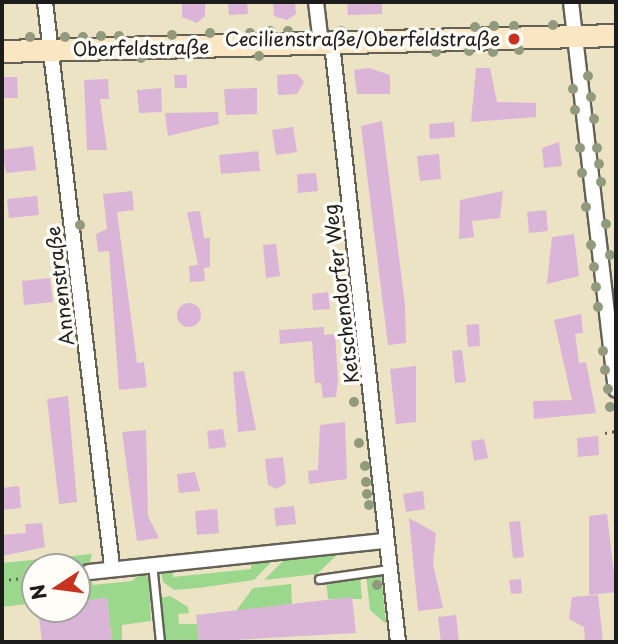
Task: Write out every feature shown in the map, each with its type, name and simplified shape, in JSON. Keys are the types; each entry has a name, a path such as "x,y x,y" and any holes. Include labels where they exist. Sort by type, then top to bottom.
{"street":[{"name":"Annenstraße","path":"45,2 112,566"},
{"name":"Ketschendorfer Weg","path":"316,2 327,44 398,642"},
{"path":"571,2 613,332 616,388"},
{"name":"Oberfeldstraße","path":"2,51 616,35"},
{"path":"91,571 112,566 386,541"}],"lane":[{"path":"152,562 160,642"},
{"path":"319,579 389,569"}],"path":[{"path":"605,433 616,431"},
{"path":"2,580 21,578"}],"green space":[{"path":"340,552 317,574 264,580 289,555"},
{"path":"274,559 254,580 198,588 174,590 163,582 161,570 172,568 173,577 251,569 251,560"},
{"path":"21,561 21,605 2,607 2,563"},
{"path":"145,570 149,581 151,621 122,625 122,642 112,642 107,598 91,600 91,579 93,585 132,581"},
{"path":"381,573 386,624 370,610 366,575"},
{"path":"360,576 362,599 328,599 326,580"},
{"path":"291,584 292,604 236,611 253,588"},
{"path":"170,596 188,607 189,613 178,614 179,624 197,624 199,642 165,642 160,598"}],"building":[{"path":"182,2 205,2 205,16 197,23 182,17"},
{"path":"228,2 247,2 248,14 229,15"},
{"path":"273,2 295,2 296,14 287,20 274,16"},
{"path":"347,2 382,2 382,14 348,15"},
{"path":"369,68 390,75 390,94 357,94 354,70"},
{"path":"476,68 490,68 497,102 536,103 536,117 471,122"},
{"path":"297,74 304,82 297,94 278,95 277,75"},
{"path":"174,75 187,75 187,88 175,88"},
{"path":"2,77 17,77 18,98 2,98"},
{"path":"108,79 109,99 100,99 107,150 87,150 84,80"},
{"path":"161,88 162,112 139,113 137,90"},
{"path":"257,88 257,114 226,115 224,89"},
{"path":"218,112 219,124 168,136 165,113"},
{"path":"382,121 405,305 406,343 388,345 361,126"},
{"path":"454,122 455,137 430,139 429,124"},
{"path":"293,127 297,152 276,155 272,130"},
{"path":"559,142 562,166 544,168 542,148"},
{"path":"33,146 36,170 6,173 2,150"},
{"path":"258,151 260,171 221,174 219,155"},
{"path":"439,154 441,179 420,181 417,156"},
{"path":"316,173 318,191 298,193 297,174"},
{"path":"132,191 134,210 117,212 137,363 144,362 147,387 119,390 109,251 98,252 96,234 107,229 103,194"},
{"path":"503,191 500,218 472,221 474,237 459,239 460,200"},
{"path":"37,196 39,215 9,218 7,199"},
{"path":"546,210 548,231 529,233 527,212"},
{"path":"200,211 204,238 210,238 210,267 204,268 205,281 190,282 189,266 198,265 187,212"},
{"path":"574,234 579,276 547,284 552,237"},
{"path":"276,244 280,276 266,278 263,245"},
{"path":"50,278 53,302 24,305 22,281"},
{"path":"328,292 330,309 313,310 312,294"},
{"path":"189,303 198,306 201,315 198,324 189,327 180,324 177,315 180,306"},
{"path":"581,314 583,333 575,334 579,363 586,362 596,413 534,419 533,401 572,400 554,320"},
{"path":"479,324 480,346 468,347 466,325"},
{"path":"324,327 324,335 335,334 338,380 336,397 323,398 321,383 315,383 312,341 280,344 279,330"},
{"path":"462,350 466,382 455,383 452,351"},
{"path":"416,366 416,422 396,424 390,369"},
{"path":"244,371 256,430 238,432 233,372"},
{"path":"68,396 77,502 59,504 47,399"},
{"path":"345,422 347,479 309,484 308,471 318,470 320,425"},
{"path":"223,429 226,447 209,449 207,431"},
{"path":"146,430 148,516 159,538 137,541 122,432"},
{"path":"598,436 599,455 578,457 577,438"},
{"path":"484,439 488,458 474,461 471,441"},
{"path":"283,457 286,483 277,489 268,485 265,459"},
{"path":"195,472 200,491 179,493 177,474"},
{"path":"19,486 21,508 2,510 2,488"},
{"path":"423,491 425,509 406,512 403,494"},
{"path":"294,506 296,524 276,526 274,508"},
{"path":"217,509 219,533 197,535 195,511"},
{"path":"607,514 616,592 589,595 589,516"},
{"path":"409,518 436,533 433,564 443,608 418,611"},
{"path":"520,521 524,557 513,558 509,522"},
{"path":"42,523 45,547 2,556 2,535 26,533 25,524"},
{"path":"521,579 522,593 511,594 509,580"},
{"path":"598,595 603,642 585,642 584,627 569,619 572,597"},
{"path":"352,597 356,633 199,642 196,615"},
{"path":"107,598 112,642 42,642 40,623 91,623 91,600"},
{"path":"456,615 459,642 441,642 438,617"}],"place":[{"name":"Cecilienstraße/Oberfeldstraße","path":"514,39"}]}
